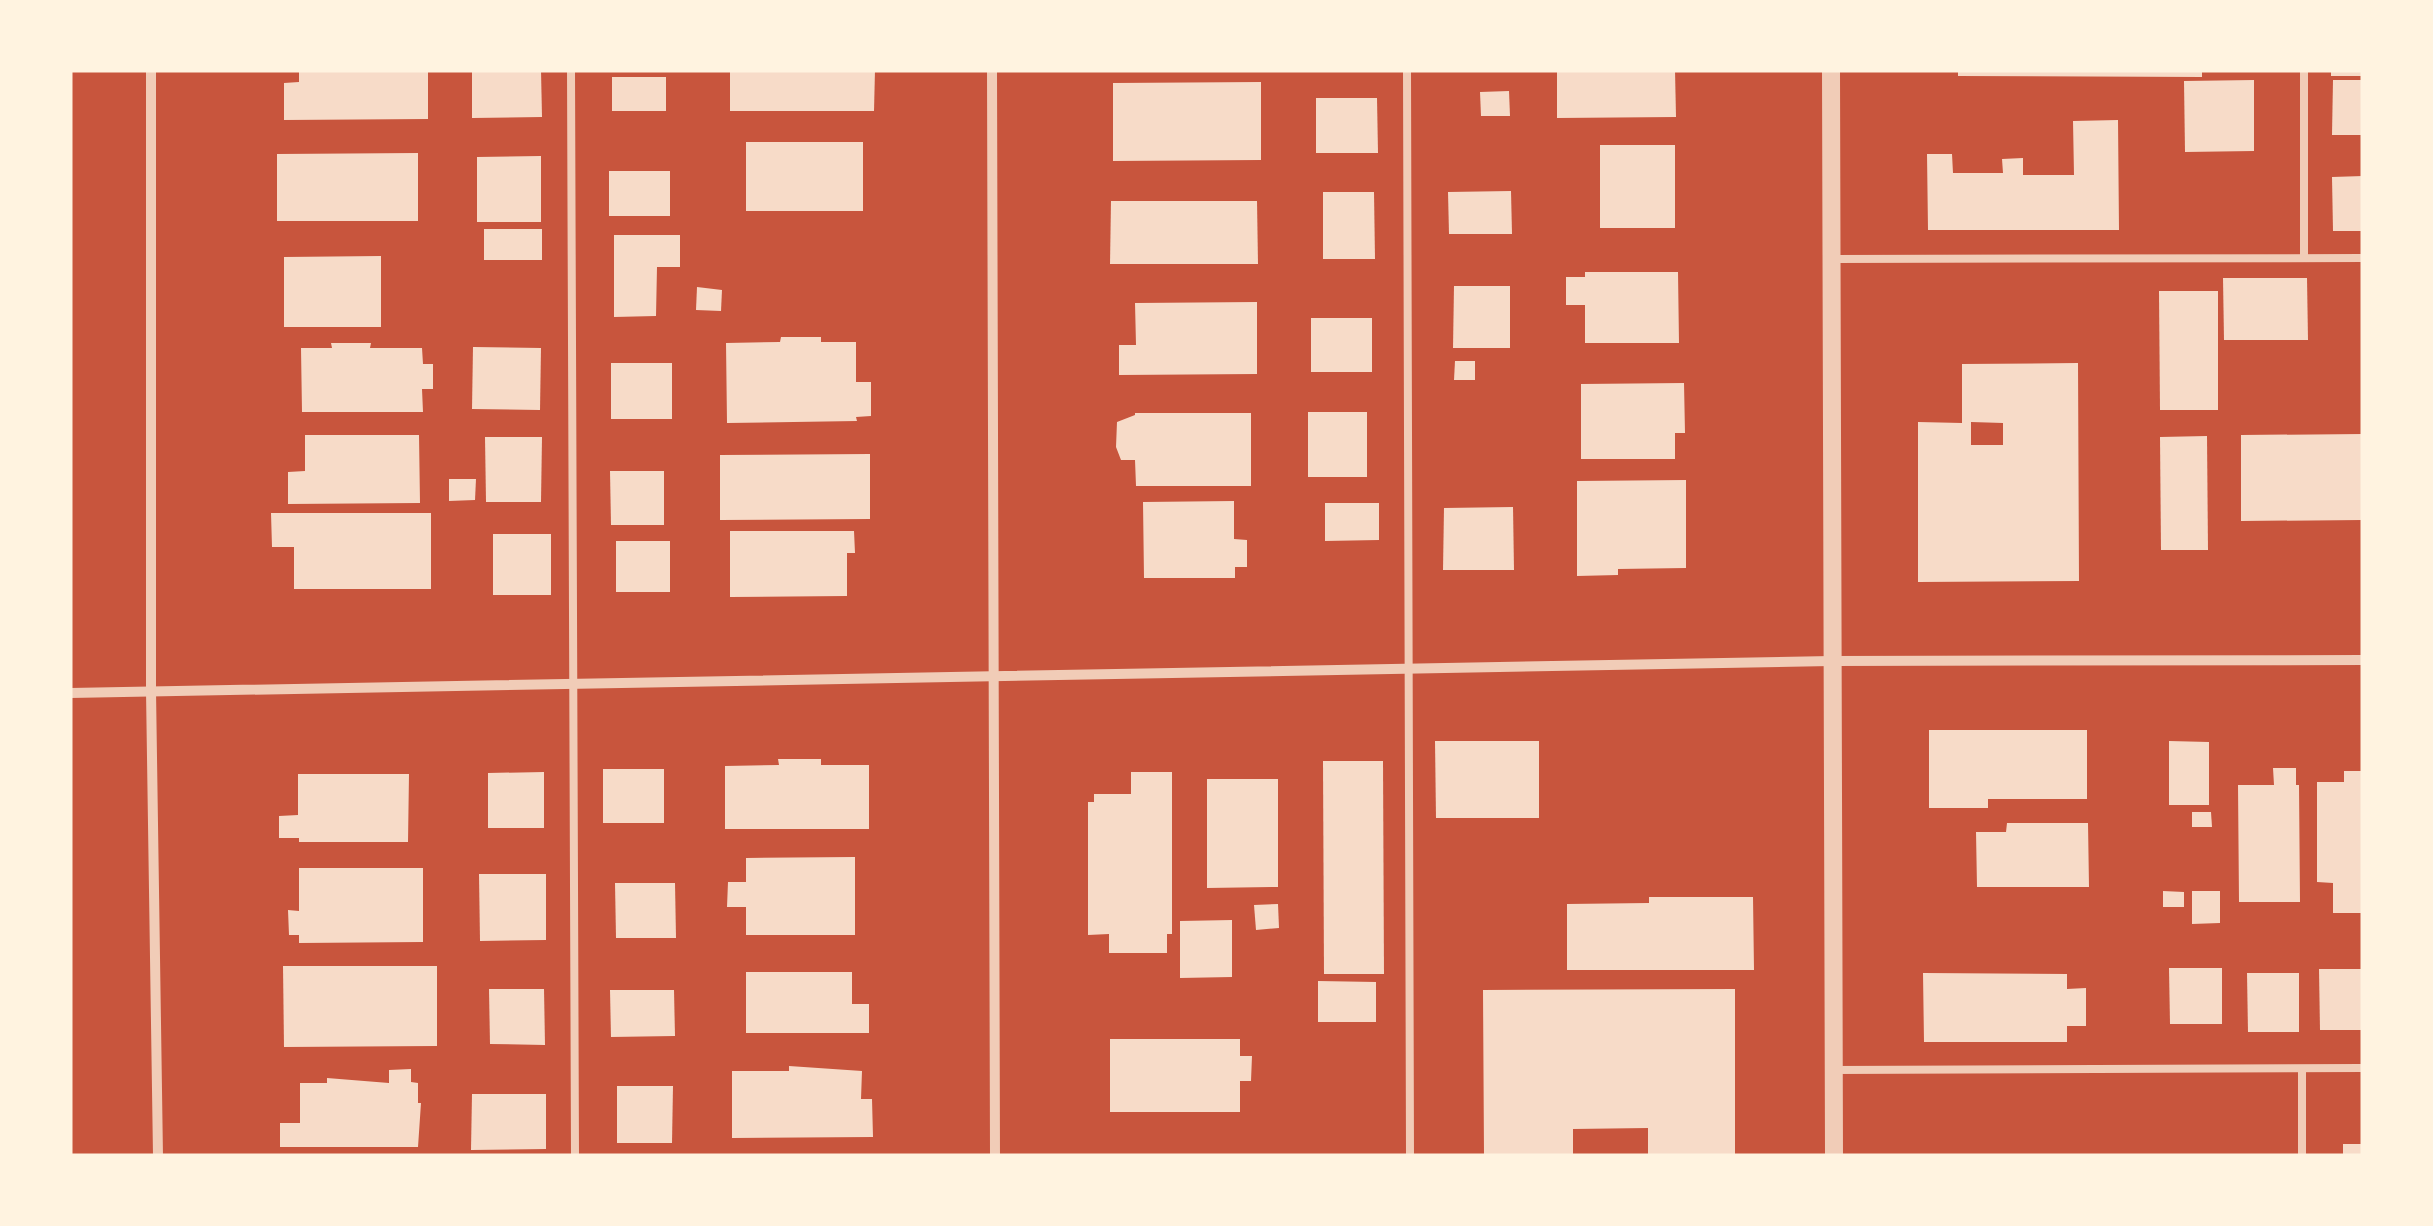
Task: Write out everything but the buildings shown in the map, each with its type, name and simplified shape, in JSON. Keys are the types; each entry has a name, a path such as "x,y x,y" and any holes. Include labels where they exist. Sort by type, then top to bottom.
{"street":[{"path":"151,70 151,691 158,1156"},
{"path":"992,70 995,1156"},
{"path":"1831,70 1834,1156"},
{"path":"70,693 1831,661 2363,660"}],"lane":[{"path":"571,70 575,1156"},
{"path":"1408,70 1410,1156"},
{"path":"2304,70 2304,258"},
{"path":"1832,259 2363,258"},
{"path":"1833,1070 2363,1068"},
{"path":"2302,1069 2302,1156"}]}
